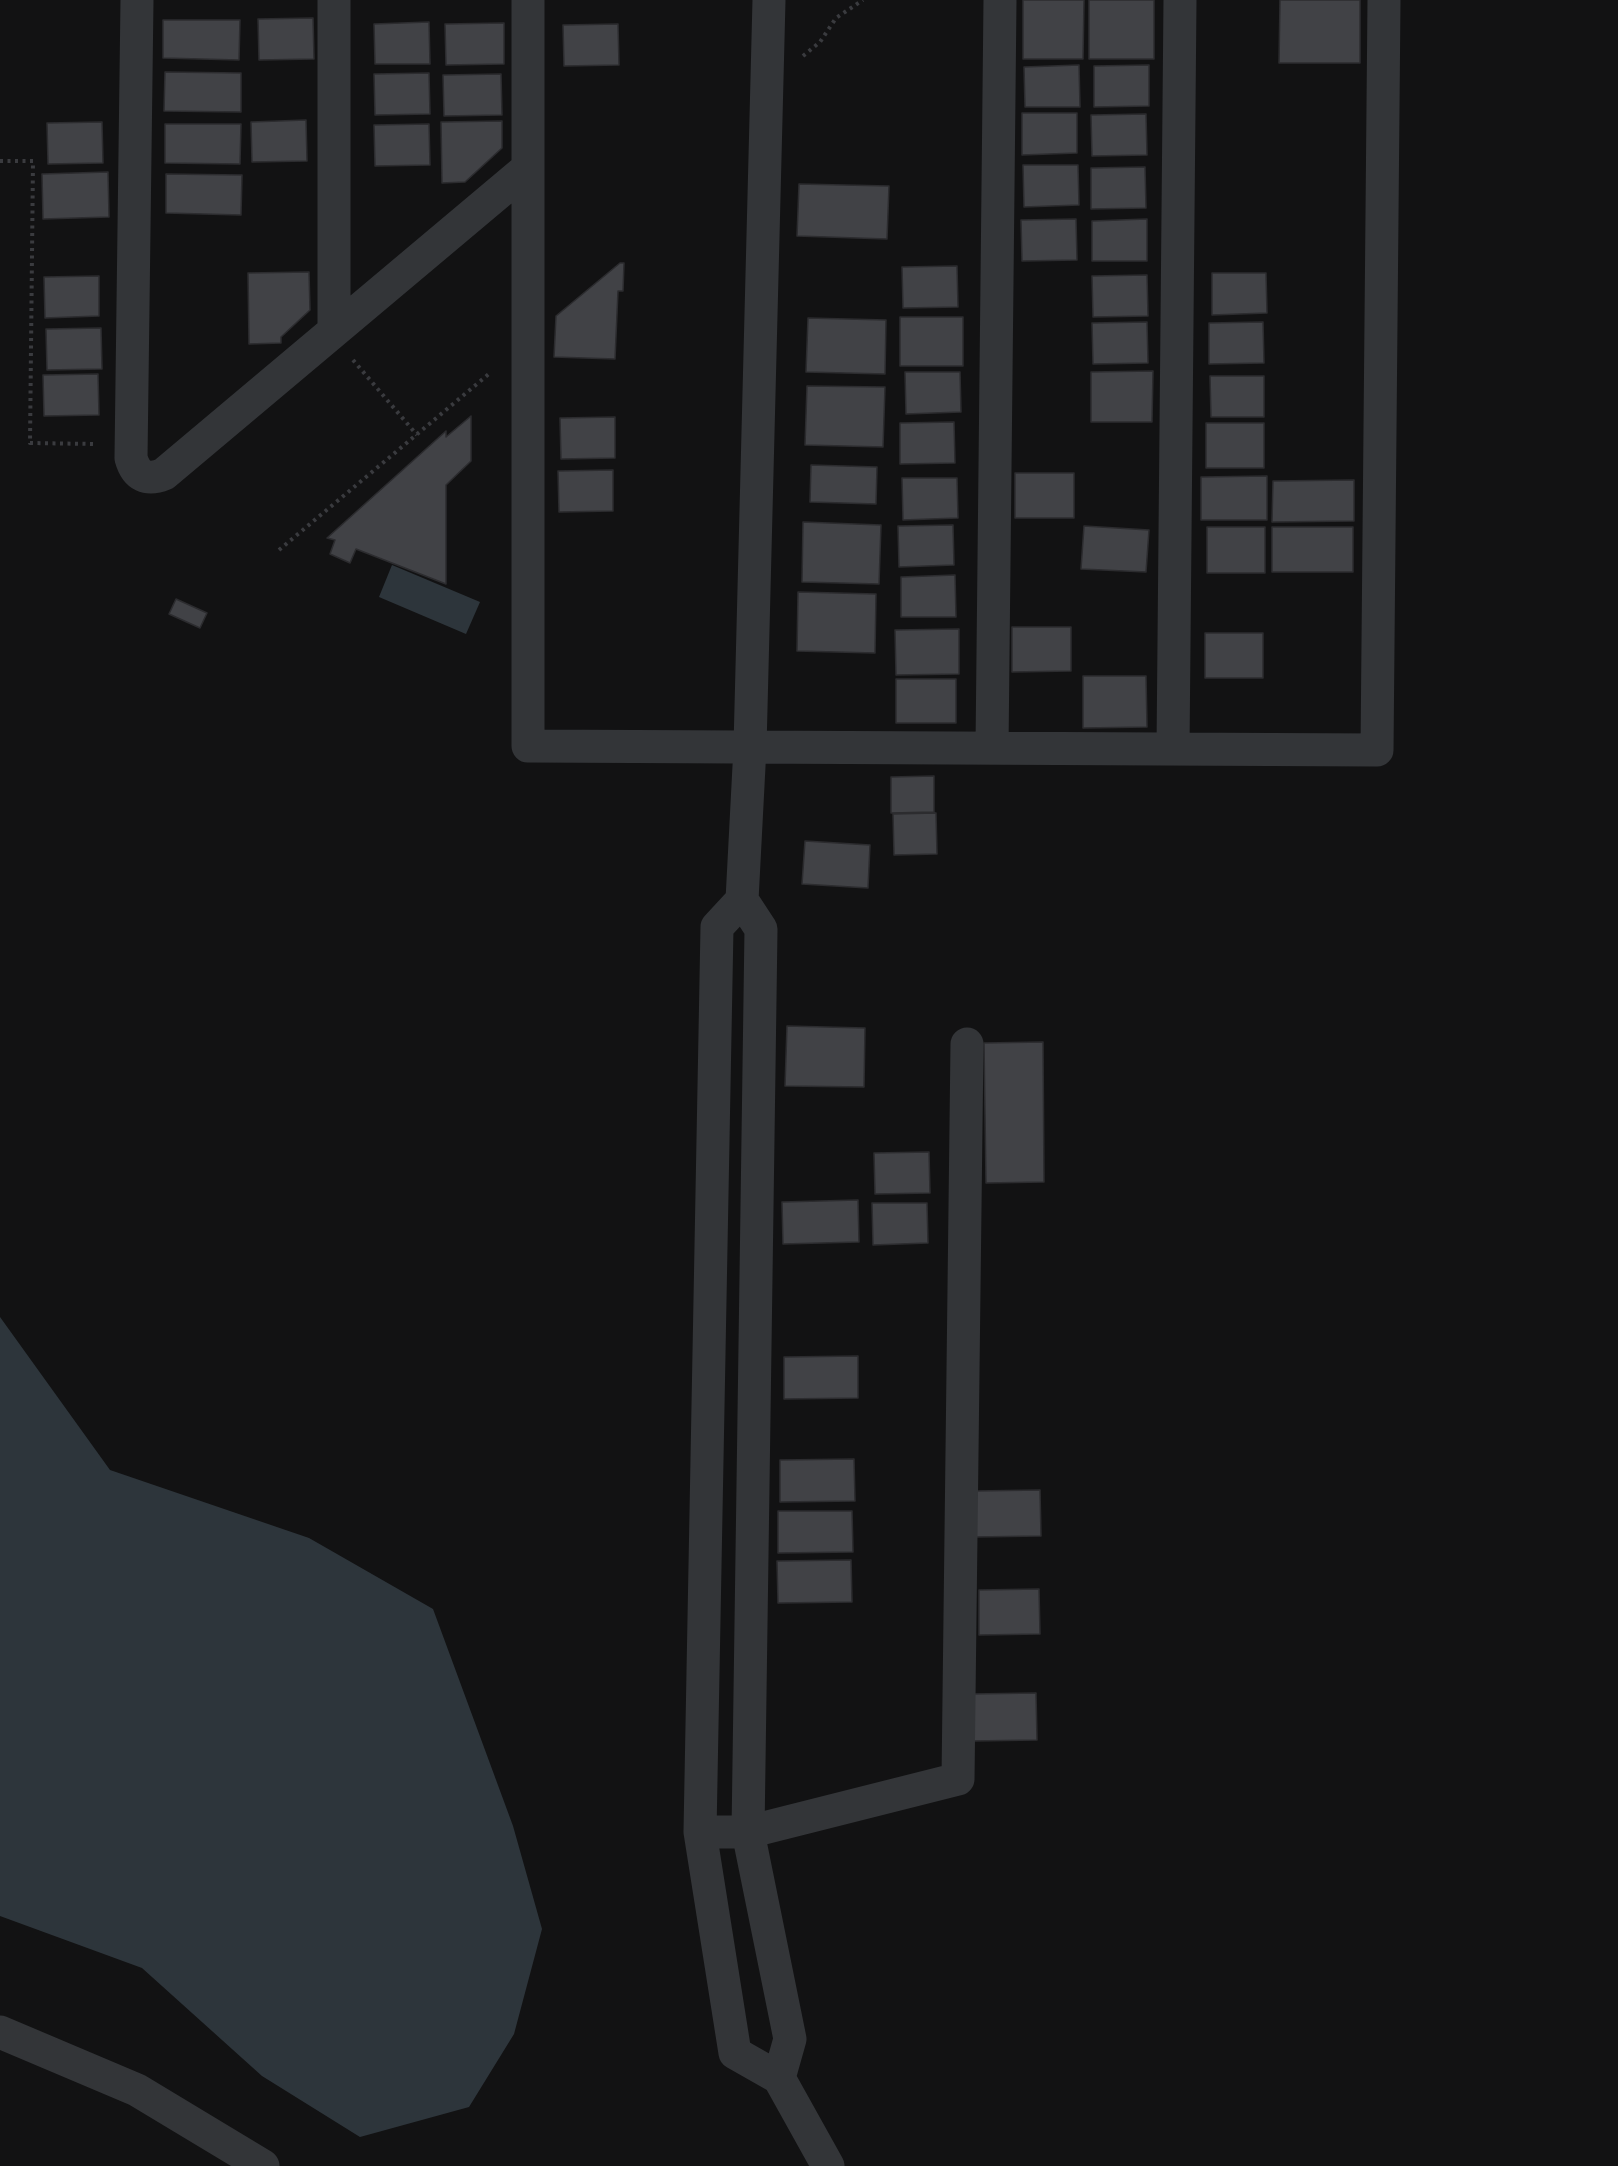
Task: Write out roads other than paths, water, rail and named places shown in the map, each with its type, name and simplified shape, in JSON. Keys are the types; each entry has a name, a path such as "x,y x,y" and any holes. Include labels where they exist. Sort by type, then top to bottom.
{"street":[{"path":"136,0 131,444 134,469 143,476 154,479 164,474 528,168"},
{"path":"332,333 334,0"},
{"path":"528,0 528,746 1377,750 1384,0"},
{"path":"769,0 750,747 742,900 761,929 748,1832 790,2039 779,2078"},
{"path":"992,748 1000,0"},
{"path":"1173,749 1180,0"},
{"path":"742,900 717,927 700,1832 735,2053 779,2078 828,2166"},
{"path":"700,1832 748,1832 958,1779 967,1044"},
{"path":"0,2032 137,2090 263,2166"}]}
